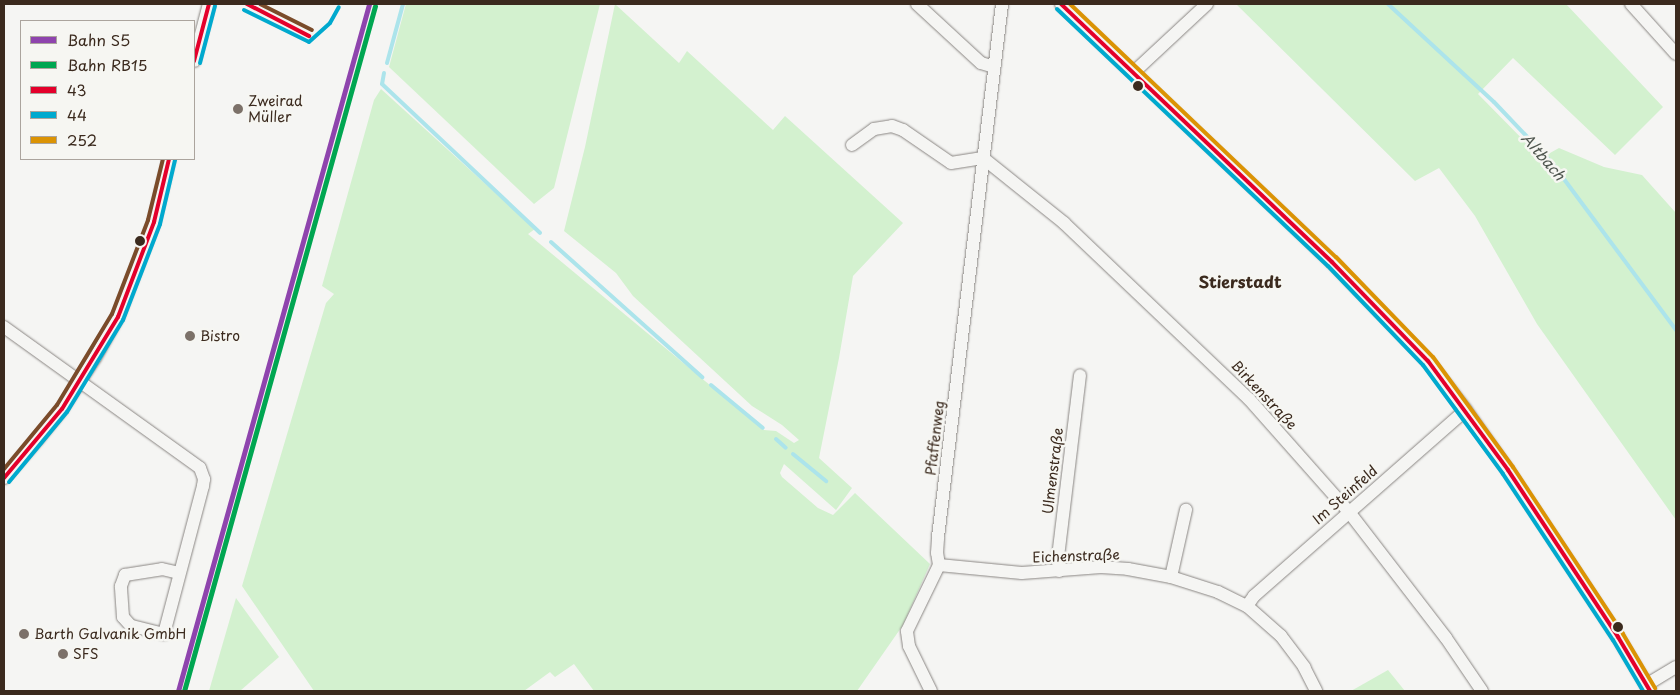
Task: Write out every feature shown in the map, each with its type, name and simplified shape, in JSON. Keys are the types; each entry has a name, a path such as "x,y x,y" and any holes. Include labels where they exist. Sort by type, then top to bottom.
{"street":[{"path":"195,57 209,4"},
{"path":"917,4 981,64 994,67"},
{"name":"Pfaffenweg","path":"931,691 909,646 907,631 939,565 937,553 938,537 1002,4"},
{"path":"1060,4 1134,72 1380,309 1422,354 1466,410 1570,564 1648,688 1676,667"},
{"path":"1134,72 1207,4"},
{"path":"1631,4 1676,54"},
{"path":"852,145 874,129 892,126 903,130 951,163 983,158"},
{"name":"Birkenstraße","path":"983,158 1064,223 1238,388 1349,512 1446,638 1482,691"},
{"path":"4,478 38,439 81,382 114,324 136,274 154,222 169,160"},
{"path":"4,327 196,464 202,474 203,486 164,634 131,626 123,617 120,586 125,575 162,569 179,573"},
{"name":"Ulmenstraße","path":"1058,571 1058,557 1080,375"},
{"name":"Im Steinfeld","path":"1247,606 1254,596 1466,410"},
{"path":"1171,577 1186,510"},
{"name":"Eichenstraße","path":"939,565 1022,573 1119,568 1171,577 1218,592 1247,606 1266,621 1294,651 1316,691"}],"green space":[{"path":"406,4 600,4 554,188 534,204 389,67"},
{"path":"615,4 679,63 687,51 773,130 785,116 903,223 853,276 819,458 852,488 836,510 784,464 780,473 782,477 818,508 833,515 855,493 930,564 903,625 857,691 594,691 574,664 555,677 550,672 524,691 314,691 242,586 326,303 334,294 322,286 374,100 381,89 535,229 528,234 764,430 776,431 794,443 799,440 782,425 752,406 633,296 616,273 564,231 585,147"},
{"path":"1236,4 1566,4 1663,107 1615,155 1513,58 1478,94 1541,158 1559,148 1604,167 1642,175 1676,213 1676,520 1537,324 1475,216 1439,168 1415,181"},
{"path":"236,598 279,657 240,691 209,691"},
{"path":"1388,670 1405,691 1351,691"}],"waterway":[{"path":"387,63 403,4"},
{"name":"Altbach","path":"1388,4 1494,102 1552,163 1676,330"},
{"path":"384,73 382,84 540,233"},
{"path":"551,242 702,377"},
{"path":"711,385 763,428"},
{"path":"776,439 786,448"},
{"path":"793,454 826,481"}],"rail line":[{"name":"S5","path":"178,691 369,4"},
{"name":"RB15","path":"184,691 375,6"}],"transit line":[{"name":"43","path":"195,57 209,4"},
{"name":"43","path":"247,4 309,36"},
{"path":"260,4 312,30"},
{"name":"43","path":"1061,4 1332,262 1428,361 1508,470 1618,637 1650,691"},
{"name":"252","path":"1070,4 1336,257 1433,357 1513,467 1623,634 1655,688"},
{"name":"44","path":"200,63 215,6"},
{"name":"44","path":"244,10 309,42 330,23 339,7"},
{"name":"44","path":"1057,9 1328,266 1423,365 1503,474 1613,640 1643,691"},
{"path":"4,469 57,405 112,314 148,220 163,160"},
{"name":"43","path":"4,478 62,409 118,317 154,222 169,160"},
{"name":"44","path":"9,482 67,412 123,320 160,224 175,160"}],"place":[{"name":"Zweirad Müller","path":"238,109"},
{"name":"Bistro","path":"190,336"},
{"name":"Barth Galvanik GmbH","path":"24,634"},
{"name":"SFS","path":"63,654"}],"district":[{"name":"Stierstadt","path":"1240,281"}]}
